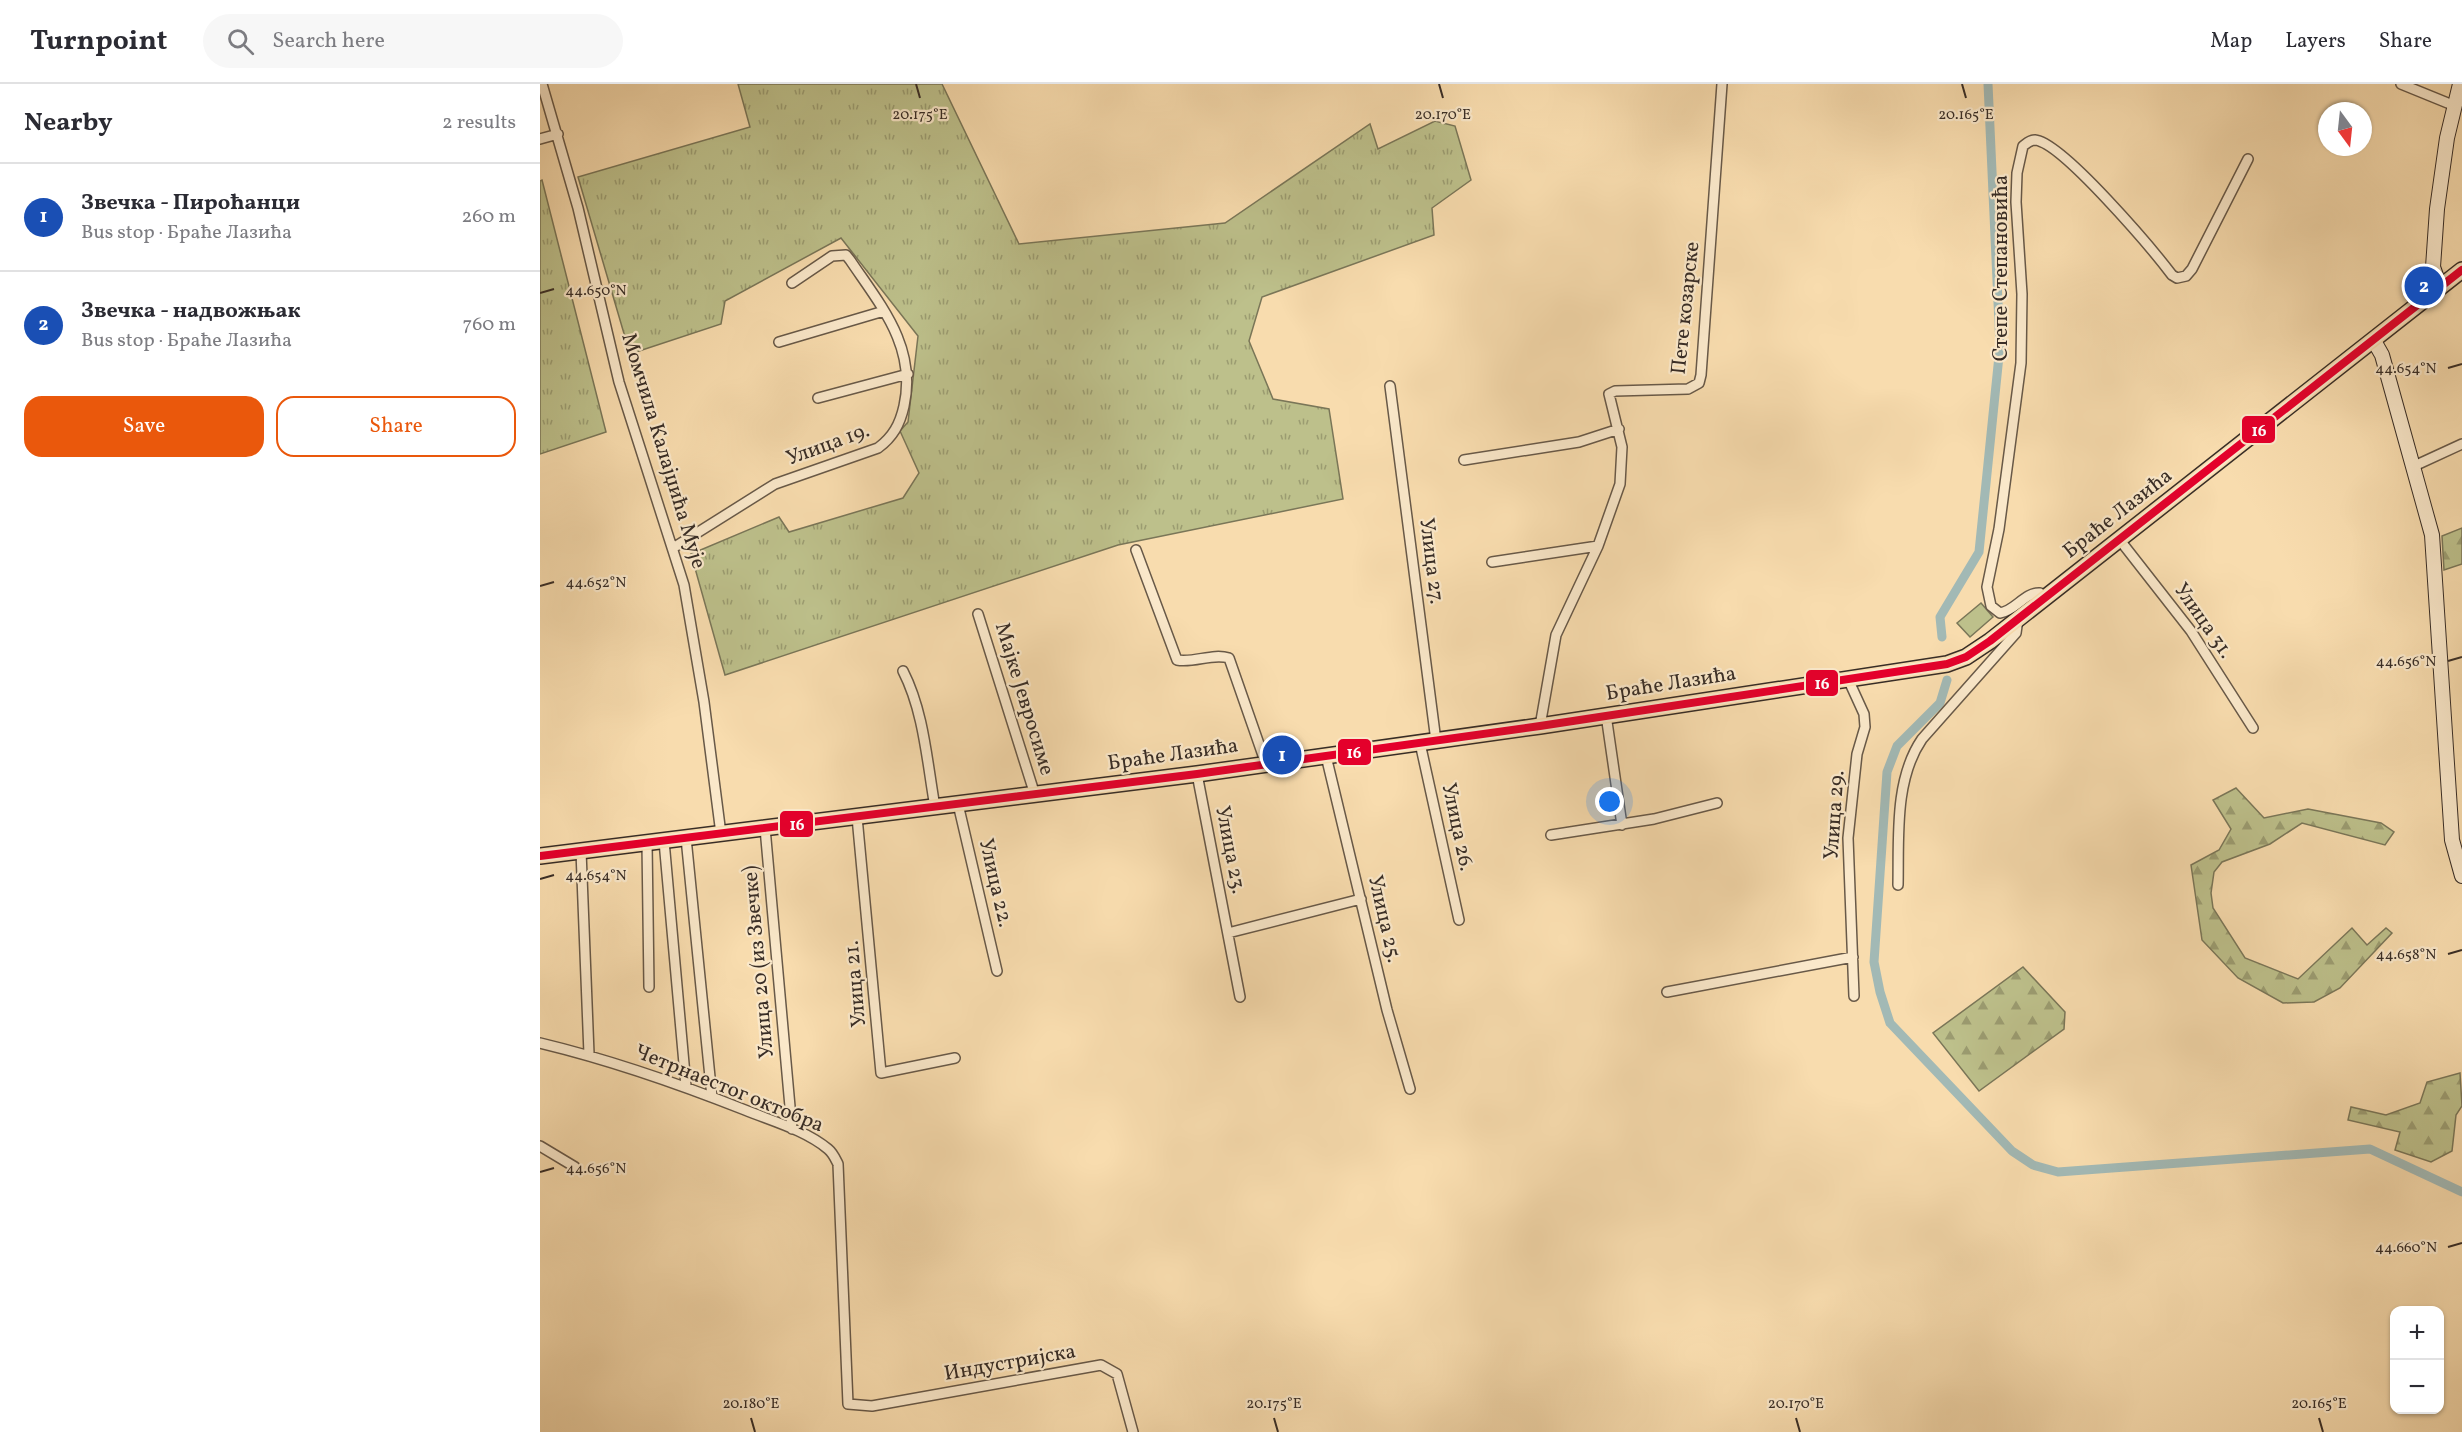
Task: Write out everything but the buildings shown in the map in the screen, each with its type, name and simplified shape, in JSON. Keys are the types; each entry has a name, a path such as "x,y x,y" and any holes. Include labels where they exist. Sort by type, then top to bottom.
{"main road":[{"path":"2440,287 2433,267 2437,209 2460,84"},
{"name":"Браће Лазића","path":"540,856 1035,795 1436,741 1926,669 1957,660 1981,648 2460,273"},
{"path":"2374,340 2382,355 2432,535 2452,840 2462,876"}],"street":[{"name":"Момчила Калајџића Мује","path":"542,84 558,134 619,382 684,585 704,702 721,834"},
{"name":"Пете козарске","path":"1540,726 1556,635 1598,546 1620,484 1622,466 1619,429 1609,400 1611,392 1688,389 1699,383 1722,84"},
{"path":"2401,84 2455,106"},
{"path":"540,139 558,134"},
{"name":"Степе Степановића","path":"2045,597 2040,593 2033,593 2013,609 2000,614 1993,609 1987,592 1999,529 2021,363 2022,294 2016,202 2017,173 2023,146 2031,141 2038,141 2058,153 2138,231 2172,275 2177,278 2186,276 2192,269 2248,159"},
{"name":"Улица 19.","path":"674,548 776,484 870,452 885,443 902,417 908,374 904,355 884,311 846,255 832,256 792,283"},
{"path":"779,342 884,311"},
{"path":"818,398 908,374"},
{"name":"Улица 27.","path":"1390,386 1436,741"},
{"path":"1464,460 1579,442 1619,429"},
{"path":"2412,467 2462,444"},
{"name":"Улица 31.","path":"2119,539 2191,631 2253,728"},
{"path":"1492,562 1598,546"},
{"path":"1136,550 1177,660 1190,662 1221,655 1229,657 1266,764"},
{"name":"Мајке Јевросиме","path":"978,614 1035,795"},
{"path":"1898,885 1904,788 1913,755 1922,740 2016,633 2018,619"},
{"path":"903,671 912,688 917,709 935,807"},
{"name":"Улица 29.","path":"1848,679 1864,714 1865,727 1857,754 1848,838 1854,996"},
{"path":"1606,715 1622,825"},
{"name":"Улица 26.","path":"1420,743 1459,920"},
{"name":"Улица 25.","path":"1326,756 1387,1010 1410,1089"},
{"name":"Улица 23.","path":"1197,774 1240,997"},
{"path":"1551,835 1622,825 1717,803"},
{"name":"Улица 22.","path":"957,804 997,971"},
{"name":"Улица 21.","path":"857,817 881,1072 955,1059"},
{"name":"Улица 20 (из Звечке)","path":"765,828 792,1129"},
{"path":"686,838 712,1097"},
{"path":"664,841 686,1086"},
{"path":"647,843 649,987"},
{"path":"581,851 589,1054"},
{"path":"1228,933 1361,899"},
{"path":"1667,992 1853,957"},
{"name":"Четрнаестог октобра","path":"540,1043 589,1054 686,1086 792,1129 827,1148 838,1164 848,1404"},
{"path":"540,1146 575,1167"},
{"name":"Индустријска","path":"848,1404 872,1406 1101,1365 1117,1374 1132,1432"}],"green space":[{"path":"738,84 942,84 1019,244 1225,223 1370,124 1378,149 1435,121 1455,126 1471,180 1432,208 1434,235 1262,297 1249,341 1273,399 1329,409 1343,499 1118,545 725,675 691,554 779,517 789,532 903,498 919,473 900,431 908,422 918,336 841,238 725,301 721,324 630,354 578,177 750,127"},
{"path":"542,180 606,432 540,454 540,181"},
{"path":"2462,528 2462,564 2444,570 2442,536"},
{"path":"1981,603 1993,617 1970,637 1957,623"},
{"path":"2236,788 2264,818 2308,809 2381,823 2394,832 2385,845 2302,823 2270,844 2222,862 2214,872 2211,893 2213,908 2245,958 2298,979 2352,928 2367,945 2386,928 2392,933 2340,988 2314,1002 2283,1003 2238,978 2202,940 2191,865 2219,850 2231,829 2213,800"},
{"path":"2023,967 2065,1012 2064,1029 1979,1091 1933,1033"},
{"path":"2460,1073 2462,1106 2456,1115 2452,1151 2431,1162 2395,1150 2400,1132 2348,1120 2351,1107 2386,1115 2420,1103 2427,1082"}],"waterway":[{"path":"1942,637 1940,617 1979,552 2000,346 1988,84"},
{"path":"1947,680 1940,703 1897,746 1887,772 1874,962 1880,992 1890,1023 2012,1151 2033,1165 2058,1172 2370,1149 2462,1192"}],"transit line":[{"name":"16","path":"540,856 1197,774 1540,726 1947,664 1966,657 1990,641 2462,270"}],"place":[{"name":"Звечка - надвожњак","path":"2424,286"},
{"name":"Звечка - Пироћанци","path":"1282,755"}]}
